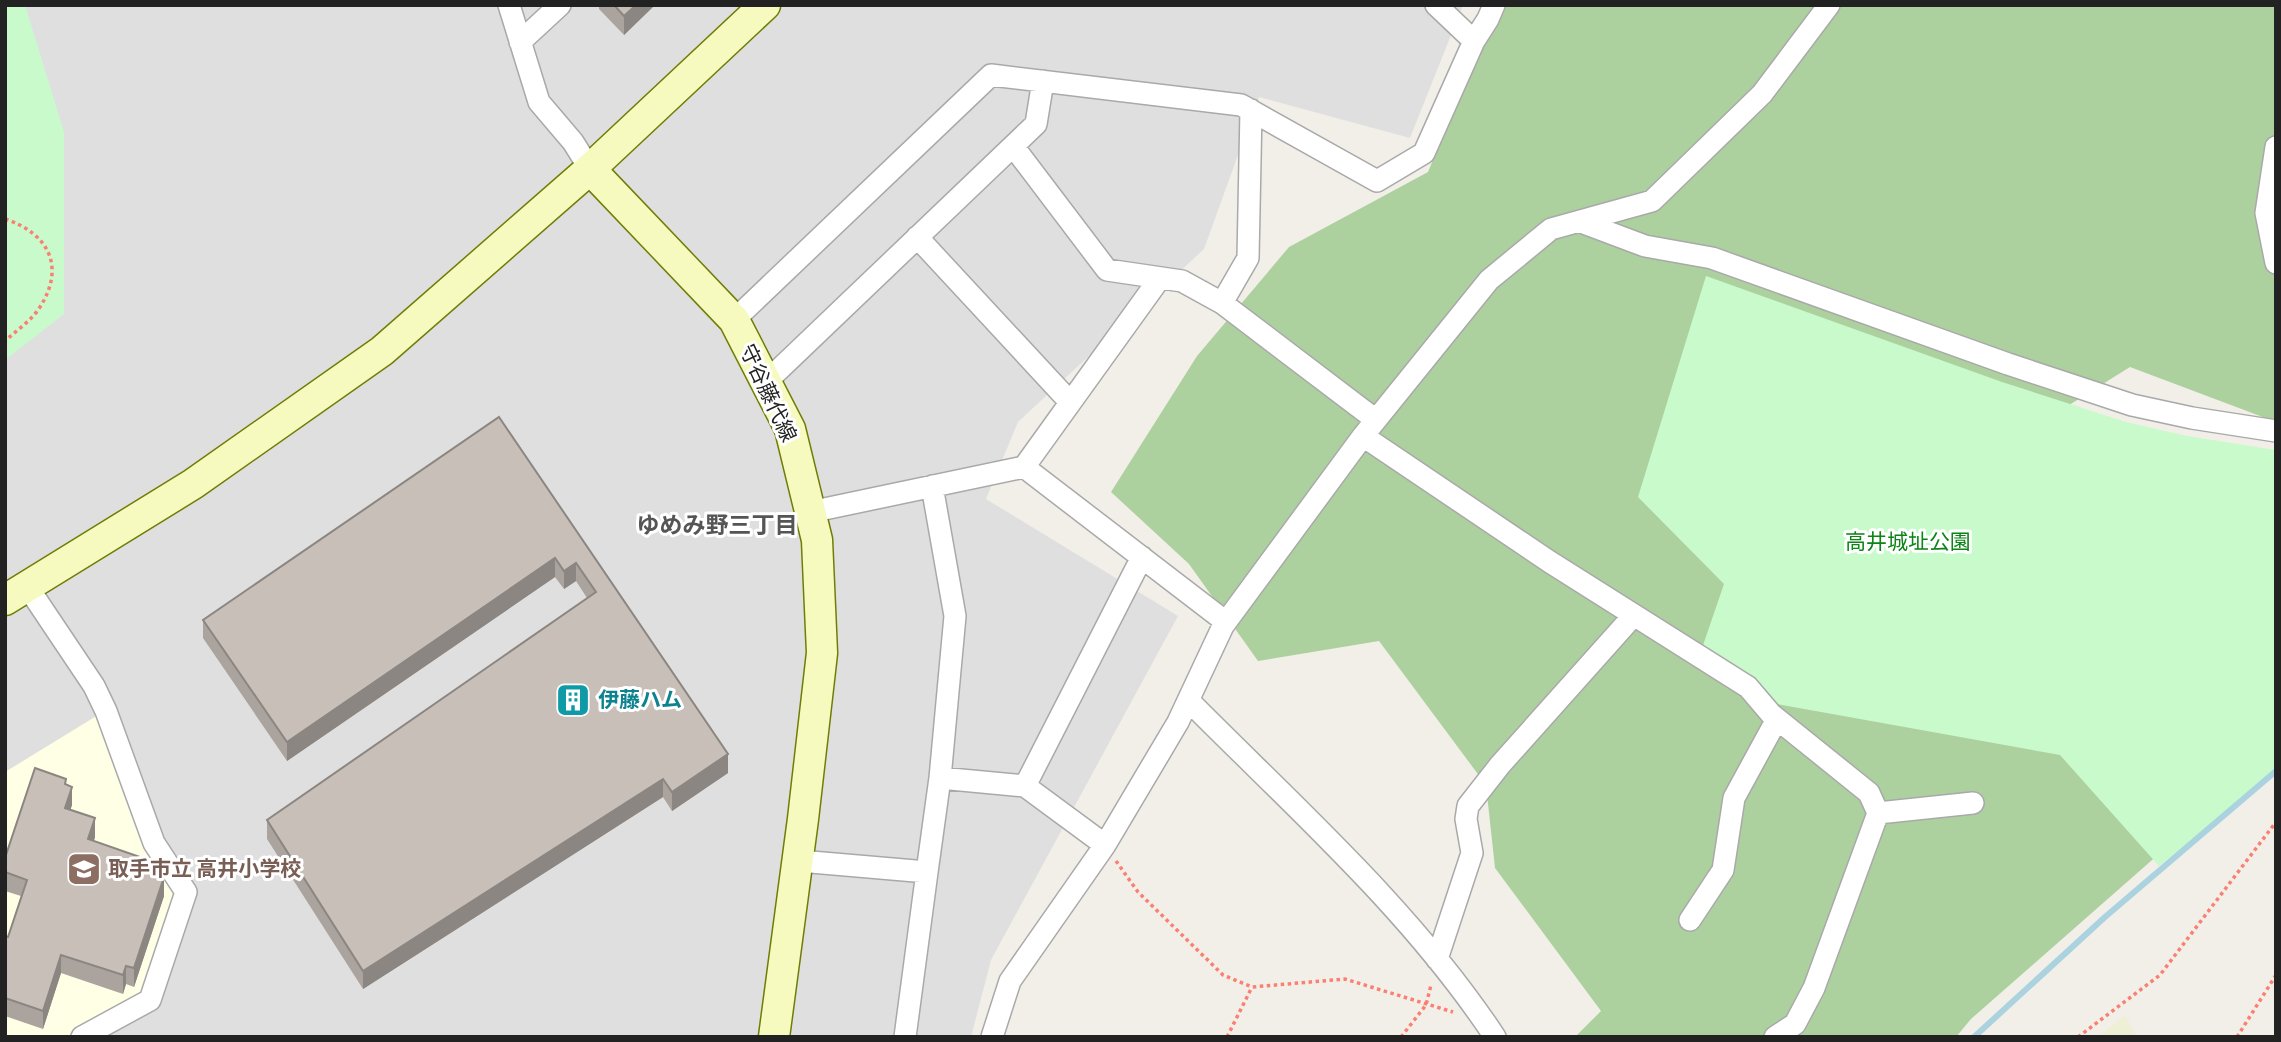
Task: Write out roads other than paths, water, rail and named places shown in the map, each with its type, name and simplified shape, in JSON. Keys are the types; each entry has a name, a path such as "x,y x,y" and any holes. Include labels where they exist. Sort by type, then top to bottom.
{"main road":[{"path":"16,593 192,484 382,351 590,169 765,5"},
{"name":"守谷藤代線","path":"590,169 734,320 790,429 817,540 822,653 774,1037"}],"street":[{"path":"509,5 539,102 573,142 590,169"},
{"path":"520,43 560,5"},
{"path":"1436,5 1474,41"},
{"path":"734,320 991,75 1241,105 1377,180 1424,153 1474,41 1494,5"},
{"path":"992,1037 1010,981 1105,845 1178,723 1226,622 1370,428 1489,280 1551,229 1652,201 1762,94 1829,5"},
{"path":"766,382 1036,124 1043,81"},
{"path":"1222,303 1248,258 1251,110"},
{"path":"1013,146 1107,270 1182,281 1222,303 1370,428 1550,562 1748,687 1777,719 1869,793 1878,813 1814,988 1795,1024 1775,1037"},
{"path":"2276,147 2266,214 2276,263"},
{"path":"1581,222 1645,246 1712,258 2008,364 2132,404 2192,418 2276,431"},
{"path":"917,237 1070,402"},
{"path":"810,512 1024,467 1160,278"},
{"path":"1024,467 1226,622"},
{"path":"905,1037 940,778 955,615 932,486"},
{"path":"1026,786 1142,557"},
{"path":"16,593 94,686 106,711 154,843 186,892 150,1000 82,1037"},
{"path":"1437,959 1472,853 1466,819 1468,806 1500,765 1634,615"},
{"path":"1189,701 1368,880 1454,978 1489,1028"},
{"path":"1690,920 1723,870 1734,798 1777,719"},
{"path":"940,778 1026,786 1105,845"},
{"path":"1878,813 1973,803"},
{"path":"798,858 811,862 927,872"}],"waterway":[{"path":"1974,1037 2105,917 2276,771"}],"place":[{"name":"伊藤ハム","path":"573,700"},
{"name":"取手市立 高井小学校","path":"84,869"}],"district":[{"name":"ゆめみ野三丁目","path":"717,525"}],"park label":[{"name":"高井城址公園","path":"1908,542"}]}
